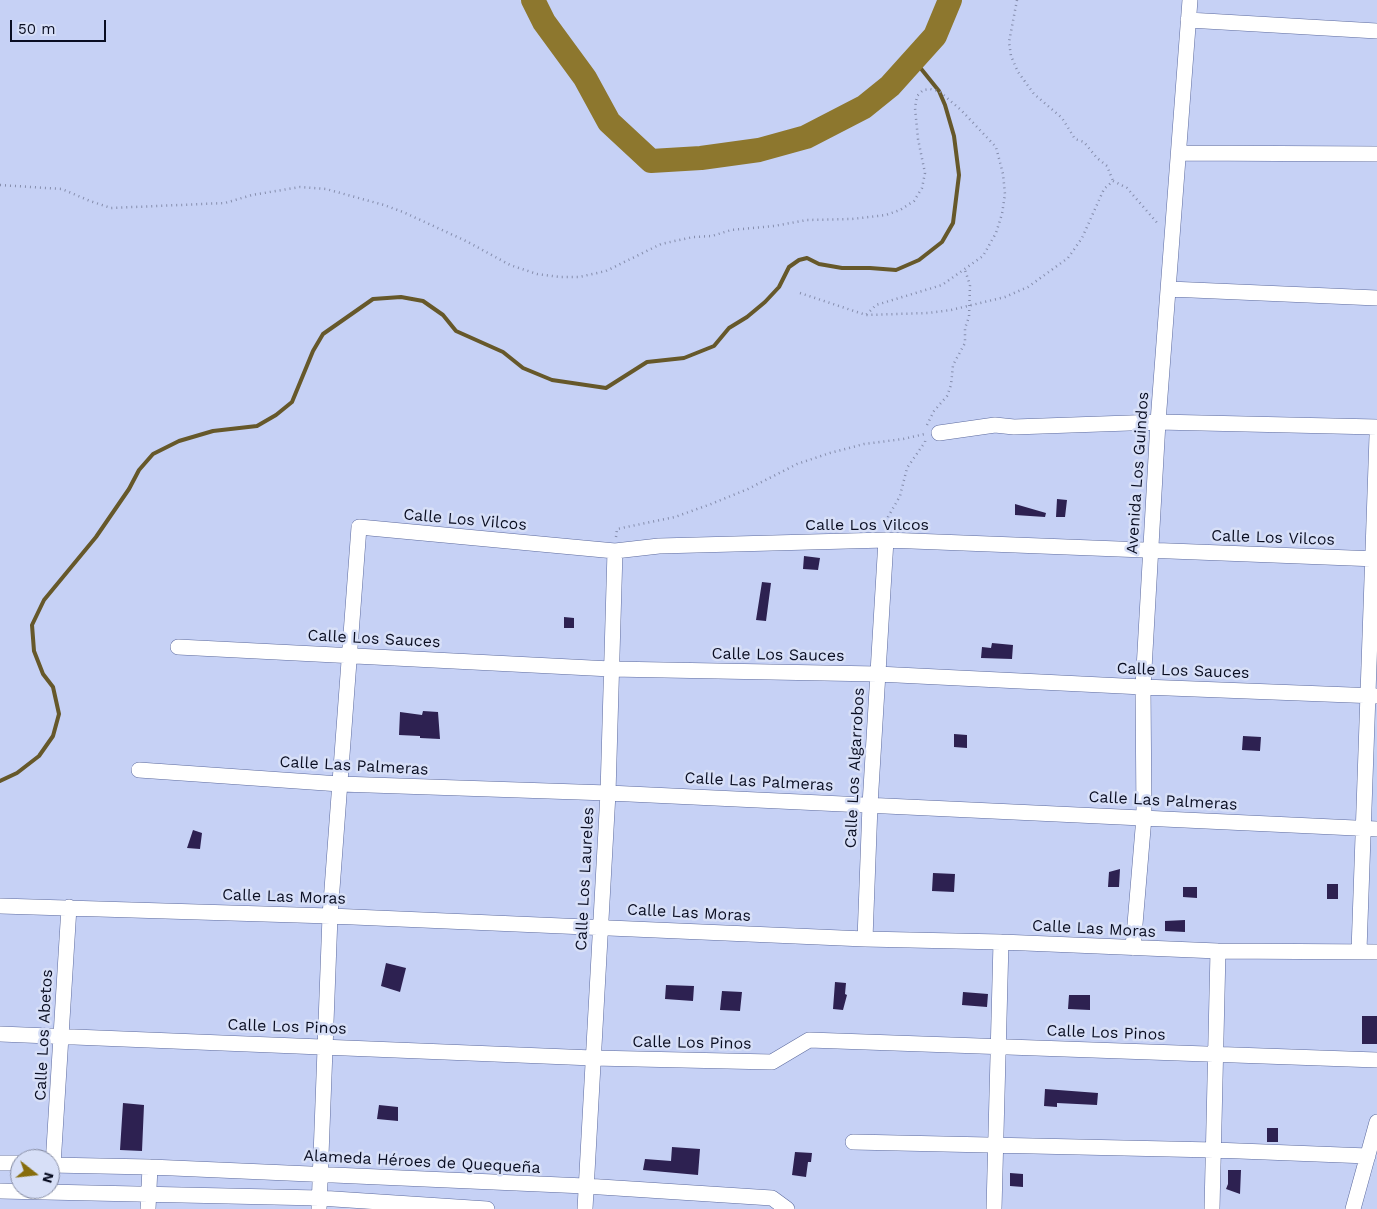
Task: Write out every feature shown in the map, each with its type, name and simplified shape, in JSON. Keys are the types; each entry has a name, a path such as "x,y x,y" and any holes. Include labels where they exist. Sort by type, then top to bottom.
{"street":[{"name":"Avenida Los Guindos","path":"1133,948 1144,818 1143,688 1150,551 1190,0"},
{"path":"1188,20 1377,32"},
{"path":"1179,153 1377,154"},
{"path":"1169,288 1377,298"},
{"path":"933,433 995,425 1014,427 1158,422 1377,427"},
{"path":"1359,951 1371,829 1377,436"},
{"name":"Calle Los Vilcos","path":"349,656 359,527 615,551 659,546 886,540 1375,559"},
{"name":"Calle Los Algarrobos","path":"865,939 870,805 886,540"},
{"name":"Calle Los Laureles","path":"585,1209 608,793 615,551"},
{"name":"Calle Los Sauces","path":"178,647 611,669 877,674 1143,688 1373,696"},
{"path":"319,1204 330,916 349,656"},
{"name":"Calle Las Palmeras","path":"139,770 340,784 608,793 1371,829"},
{"name":"Calle Las Moras","path":"0,906 330,916 865,939 1001,942 1218,951 1377,952"},
{"name":"Calle Los Abetos","path":"53,1149 69,907"},
{"path":"994,1209 1001,942"},
{"path":"1212,1209 1218,951"},
{"name":"Calle Los Pinos","path":"0,1034 593,1058 772,1062 809,1040 1377,1060"},
{"path":"1353,1209 1377,1122"},
{"path":"853,1142 1214,1150 1368,1156"},
{"name":"Alameda Héroes de Quequeña","path":"60,1165 150,1167 585,1186 772,1198 787,1209"},
{"path":"148,1209 150,1167"},
{"path":"0,1191 149,1194 319,1204 487,1209"}],"path":[{"path":"1017,0 1009,42 1011,56 1018,72 1034,94 1062,118 1075,139 1084,142 1097,158 1107,166 1113,181 1128,188 1161,228 1173,233"},
{"path":"0,185 62,189 111,208 226,203 252,195 300,187 326,189 402,212 466,241 510,265 537,274 579,277 606,271 661,244 693,237 712,236 731,230 774,226 807,220 852,219 886,215 900,210 914,201 922,188 924,180 925,173 918,139 915,108 917,96 923,90 939,91 961,110 996,147 1003,174 1005,194 1002,214 996,233 983,256 942,285 876,305 866,315"},
{"path":"800,293 866,315 928,313 970,306 1005,297 1028,287 1068,258 1082,238 1104,189 1113,181"},
{"path":"933,433 926,426 947,396 951,385 953,365 965,343 965,328 970,306 970,285 965,270"},
{"path":"886,540 888,518 900,496 907,468 933,433"},
{"path":"615,551 617,529 674,517 711,504 748,489 782,471 830,453 864,444 933,433"}],"building":[{"path":"1057,499 1067,500 1065,517 1056,517"},
{"path":"1015,504 1046,513 1045,517 1015,515"},
{"path":"804,556 820,558 818,570 803,569"},
{"path":"762,582 771,583 766,621 756,620"},
{"path":"564,617 574,618 574,628 564,628"},
{"path":"992,643 1013,645 1012,659 981,658 982,647 991,648"},
{"path":"423,711 438,712 440,739 399,735 400,712 422,715"},
{"path":"954,734 967,735 967,748 954,747"},
{"path":"1243,736 1261,737 1260,751 1242,750"},
{"path":"193,830 202,833 200,849 187,848"},
{"path":"1120,869 1119,887 1108,887 1109,872"},
{"path":"933,873 955,874 954,892 932,891"},
{"path":"1327,884 1338,884 1338,899 1327,899"},
{"path":"1183,887 1197,887 1197,898 1183,897"},
{"path":"1185,920 1185,932 1165,931 1165,921"},
{"path":"386,963 406,968 400,992 381,986"},
{"path":"835,982 846,983 845,994 847,995 843,1010 833,1009"},
{"path":"666,985 694,986 693,1001 665,999"},
{"path":"722,991 742,992 740,1011 720,1010"},
{"path":"963,992 988,994 987,1007 962,1005"},
{"path":"1069,995 1090,995 1090,1010 1068,1009"},
{"path":"1362,1016 1377,1016 1377,1044 1362,1044"},
{"path":"1045,1089 1098,1093 1097,1105 1057,1103 1057,1107 1044,1106"},
{"path":"123,1103 144,1105 142,1151 120,1150"},
{"path":"379,1105 398,1107 398,1121 377,1119"},
{"path":"1267,1128 1278,1128 1278,1142 1267,1142"},
{"path":"672,1147 700,1149 698,1175 643,1170 645,1159 671,1161"},
{"path":"795,1152 812,1153 811,1162 808,1162 806,1177 792,1175"},
{"path":"1228,1170 1241,1170 1240,1194 1226,1189"},
{"path":"1010,1173 1023,1174 1023,1187 1010,1186"}],"waterway":[{"path":"533,0 544,22 585,78 609,122 651,161 701,158 759,150 806,137 864,107 890,86 935,36 950,0"},
{"path":"0,781 17,773 39,756 53,736 59,714 53,687 43,674 34,651 32,625 44,600 96,537 129,489 139,470 153,454 179,441 213,431 257,426 276,415 292,402 313,351 323,334 373,299 401,297 423,301 443,315 456,331 503,352 523,368 552,380 606,388 647,362 684,358 714,346 729,328 747,317 765,302 779,287 789,267 799,260 807,258 819,264 842,268 896,270 919,260 942,242 953,223 959,175 954,136 945,105 939,91 914,60"}]}
